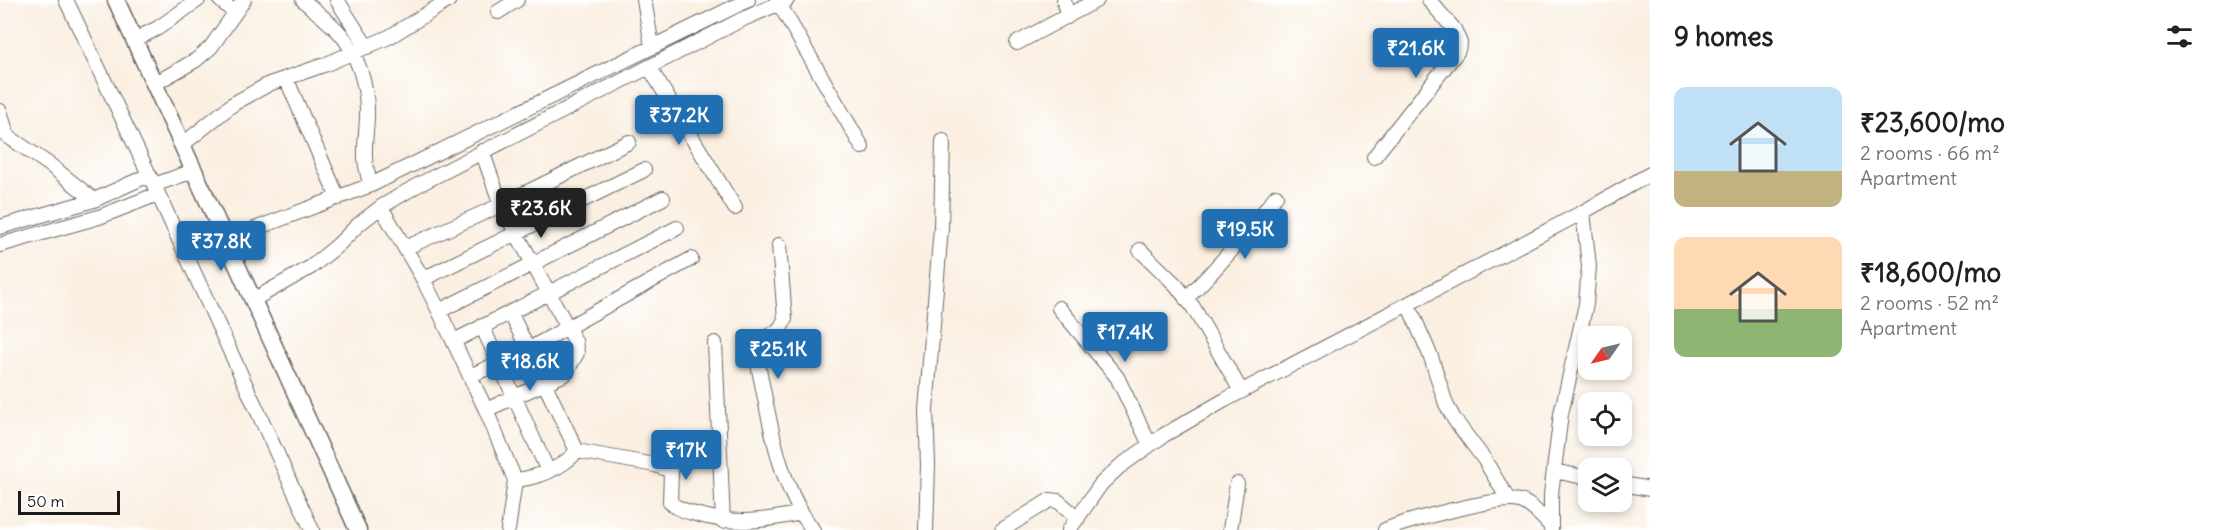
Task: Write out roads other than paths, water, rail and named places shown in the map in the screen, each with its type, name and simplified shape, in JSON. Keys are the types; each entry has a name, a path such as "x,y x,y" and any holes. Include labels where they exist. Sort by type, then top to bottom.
{"street":[{"path":"66,0 154,185 312,530"},
{"path":"116,0 358,530"},
{"path":"134,40 158,28 198,0"},
{"path":"154,84 196,60 211,47 239,5 220,0"},
{"path":"303,0 339,32 354,53 365,95 367,114 363,153 371,185"},
{"path":"337,0 367,47"},
{"path":"182,146 233,104 269,84 354,53 389,37 449,0"},
{"path":"498,12 517,0"},
{"path":"644,0 652,46"},
{"path":"225,240 371,185 748,0"},
{"path":"1064,0 1067,17"},
{"path":"1017,43 1097,0"},
{"path":"1374,157 1457,52 1460,43 1454,29 1429,0"},
{"path":"253,300 311,267 381,207 416,186 781,1 862,147"},
{"path":"649,68 735,208"},
{"path":"286,78 338,198"},
{"path":"0,111 4,133 50,165 94,200"},
{"path":"926,530 928,465 926,400 941,228 942,141"},
{"path":"405,248 501,205 629,142"},
{"path":"482,152 501,205 575,341 577,353 565,374 486,410"},
{"path":"423,279 644,170"},
{"path":"0,227 154,185 193,171"},
{"path":"1069,530 1101,484 1119,467 1150,445 1241,391 1650,177"},
{"path":"0,245 99,217 154,185"},
{"path":"1186,299 1233,251 1276,196"},
{"path":"439,311 663,198"},
{"path":"381,207 423,279 454,341 515,480 508,530"},
{"path":"1550,527 1561,414 1586,304 1589,266 1583,212"},
{"path":"454,341 677,228"},
{"path":"779,245 784,319 781,328 775,334 760,341 756,347 756,356 779,458 789,489 813,530"},
{"path":"1140,250 1176,285 1213,339 1241,391"},
{"path":"470,376 527,350 691,259"},
{"path":"1408,304 1431,357 1446,404 1454,419 1485,459 1508,499"},
{"path":"1059,308 1117,377 1150,445"},
{"path":"510,312 577,451"},
{"path":"482,326 548,471"},
{"path":"716,343 723,521"},
{"path":"577,451 667,469 671,473 670,502 675,508 704,523 748,522 801,513"},
{"path":"515,480 532,478 548,471 571,458 577,451"},
{"path":"1554,471 1578,476"},
{"path":"1230,530 1237,484"},
{"path":"1632,486 1650,489"},
{"path":"1385,530 1442,513 1508,499 1522,501 1550,527"},
{"path":"1002,530 1050,500 1058,501 1078,518"}]}
